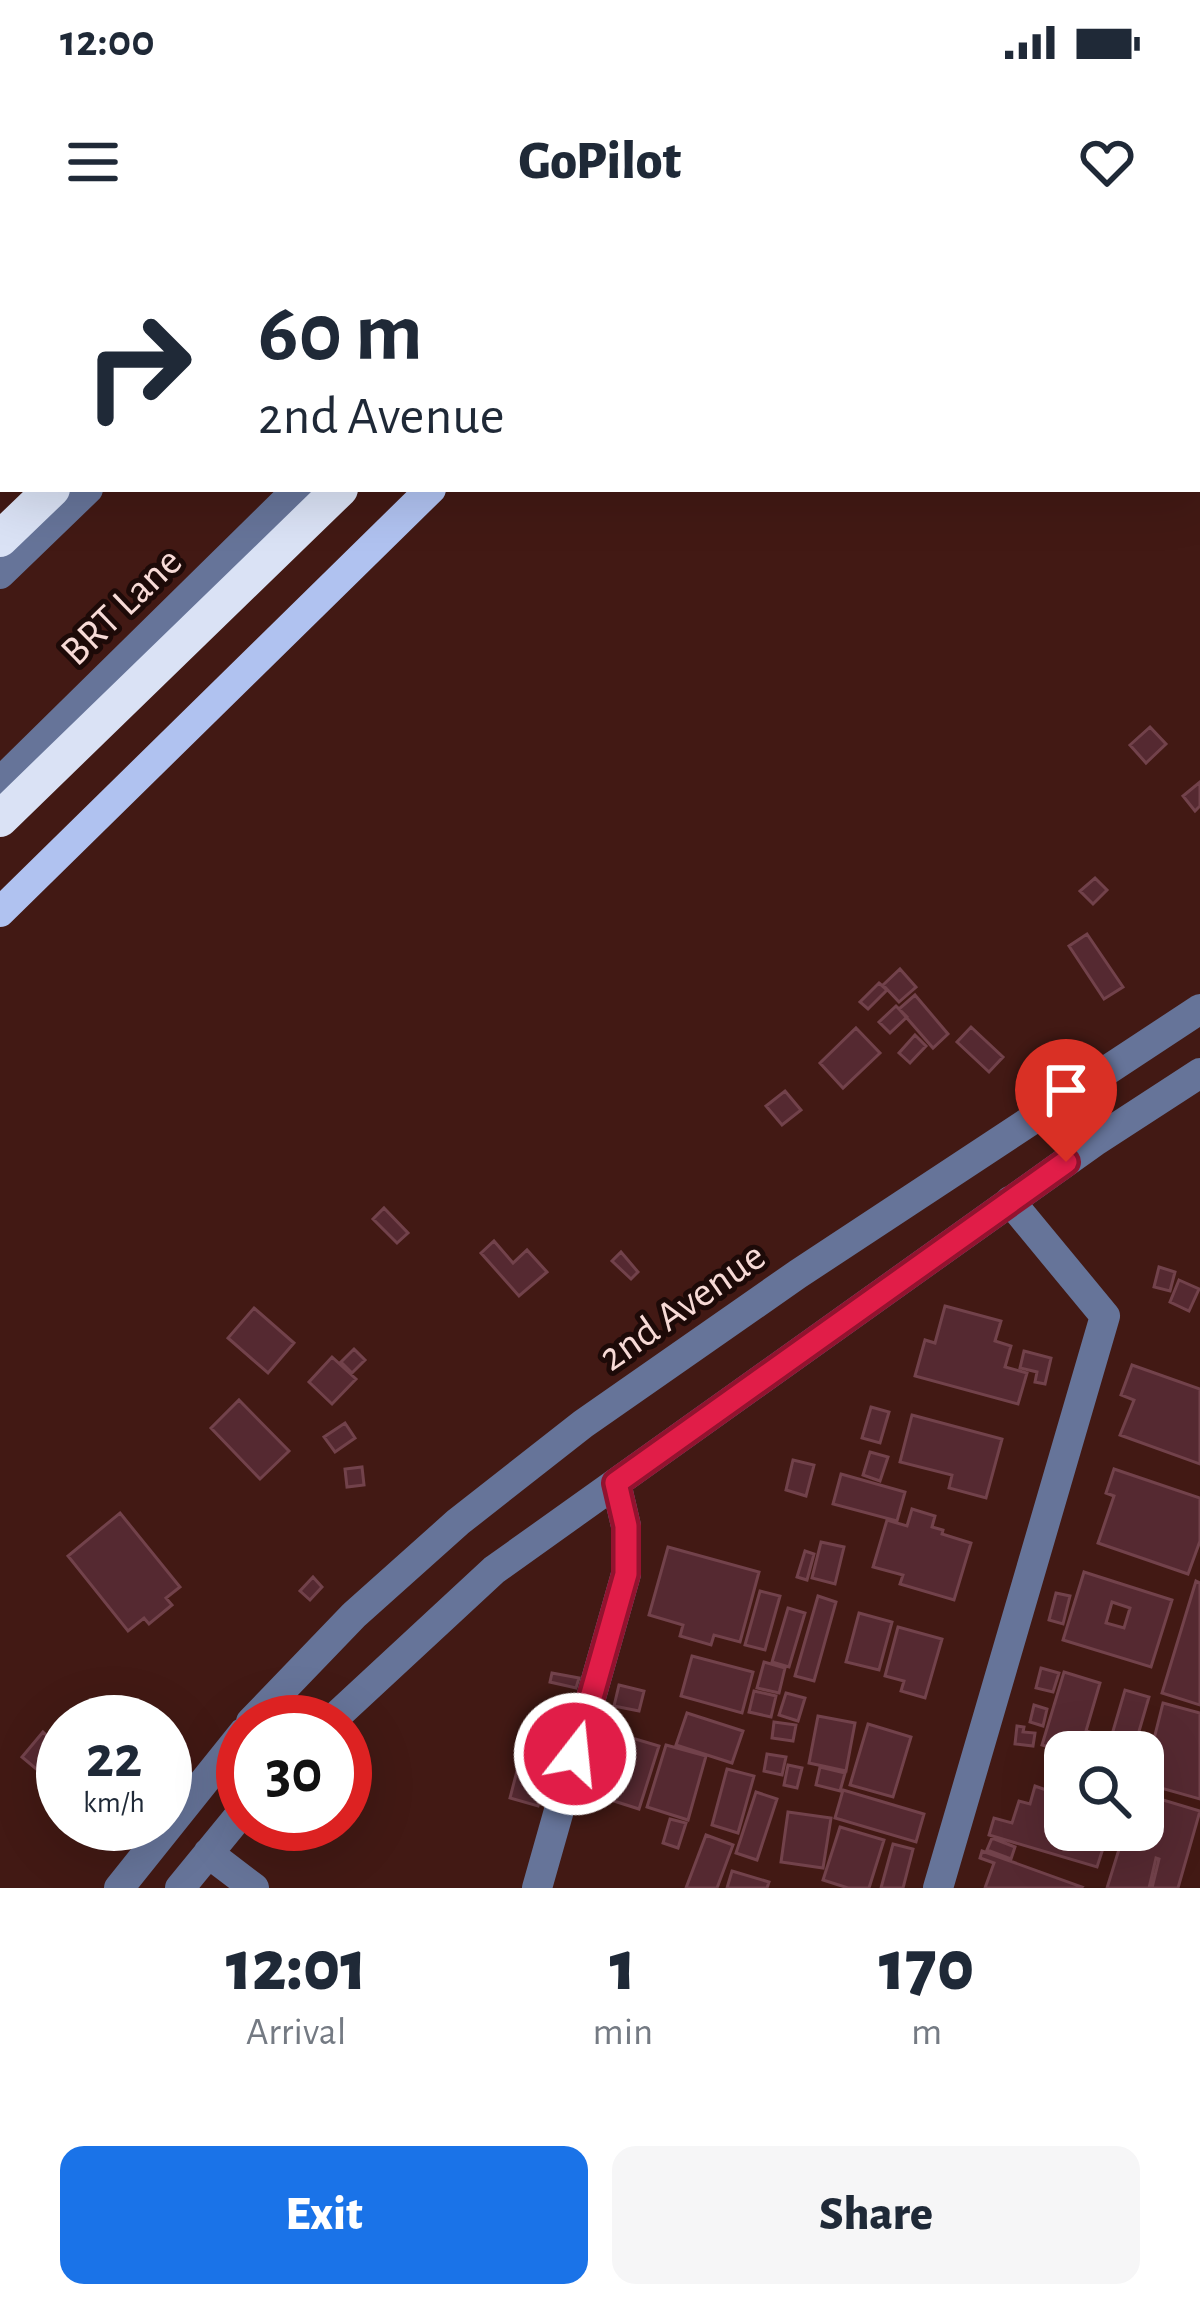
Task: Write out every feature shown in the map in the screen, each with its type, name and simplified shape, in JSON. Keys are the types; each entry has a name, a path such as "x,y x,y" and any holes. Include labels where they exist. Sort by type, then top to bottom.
{"highway":[{"path":"0,539 49,492"},
{"path":"0,819 337,492"}],"main road":[{"path":"0,912 428,492"}],"street":[{"path":"0,574 85,492"},
{"name":"BRT Lane","path":"0,782 295,492"},
{"name":"2nd Avenue","path":"277,1695 354,1615 458,1522 583,1424 798,1274 1200,1009"},
{"path":"359,1695 494,1570 1010,1201 1200,1072"},
{"path":"938,1888 1106,1316 1010,1201"},
{"path":"537,1888 626,1574 626,1526 616,1483"},
{"path":"118,1888 216,1766"},
{"path":"180,1888 216,1843"},
{"path":"208,1853 254,1888"}],"building":[{"path":"1150,727 1166,744 1146,763 1130,745"},
{"path":"1200,782 1200,806 1195,811 1183,796"},
{"path":"1095,878 1107,890 1093,904 1080,891"},
{"path":"1087,934 1123,987 1104,999 1069,946"},
{"path":"900,969 916,987 899,1002 883,985"},
{"path":"879,983 887,990 868,1009 860,1002"},
{"path":"915,995 948,1034 933,1048 899,1009"},
{"path":"896,1006 907,1017 890,1033 879,1022"},
{"path":"971,1027 1003,1057 989,1072 957,1042"},
{"path":"856,1028 880,1053 843,1088 820,1063"},
{"path":"915,1035 926,1046 910,1063 899,1053"},
{"path":"785,1091 801,1110 782,1125 766,1106"},
{"path":"384,1208 408,1233 397,1243 373,1219"},
{"path":"494,1241 513,1263 527,1250 547,1272 519,1296 481,1253"},
{"path":"621,1252 638,1272 631,1279 612,1261"},
{"path":"1159,1267 1175,1272 1170,1291 1154,1287"},
{"path":"1179,1280 1199,1289 1189,1311 1170,1302"},
{"path":"945,1306 1001,1321 995,1341 1011,1346 1005,1367 1027,1373 1018,1404 915,1376 925,1340 935,1343"},
{"path":"254,1308 294,1343 268,1373 228,1338"},
{"path":"354,1349 365,1360 352,1373 341,1362"},
{"path":"1024,1351 1051,1358 1045,1384 1035,1382 1037,1372 1020,1368"},
{"path":"332,1357 356,1379 332,1404 309,1382"},
{"path":"1132,1365 1200,1389 1200,1464 1120,1435 1134,1400 1121,1395"},
{"path":"239,1400 289,1451 260,1479 211,1428"},
{"path":"871,1407 889,1412 880,1443 862,1438"},
{"path":"912,1415 1002,1439 986,1498 949,1488 952,1475 900,1462"},
{"path":"345,1423 355,1438 335,1452 324,1437"},
{"path":"870,1452 888,1457 880,1481 863,1475"},
{"path":"793,1460 814,1465 806,1496 786,1490"},
{"path":"362,1467 364,1485 347,1487 345,1469"},
{"path":"1114,1469 1200,1498 1200,1541 1188,1574 1098,1543 1114,1496 1106,1493"},
{"path":"841,1474 905,1492 897,1521 833,1504"},
{"path":"912,1509 935,1516 932,1527 943,1530 942,1534 971,1543 954,1600 900,1584 903,1575 873,1567 887,1520 907,1526"},
{"path":"120,1513 180,1587 166,1598 172,1605 149,1624 144,1618 128,1631 68,1556"},
{"path":"821,1542 844,1547 835,1584 812,1578"},
{"path":"668,1547 759,1572 740,1642 714,1635 711,1645 680,1636 683,1625 649,1615"},
{"path":"805,1551 814,1554 807,1580 797,1577"},
{"path":"1084,1572 1172,1600 1151,1667 1063,1640","holes":["1112,1602 1130,1608 1124,1628 1106,1623"]},
{"path":"313,1577 322,1587 310,1600 300,1591"},
{"path":"1196,1581 1200,1583 1200,1705 1162,1693"},
{"path":"760,1591 780,1596 765,1650 745,1645"},
{"path":"1056,1593 1070,1596 1063,1624 1049,1620"},
{"path":"818,1596 836,1602 814,1681 795,1676"},
{"path":"788,1608 805,1613 789,1667 772,1662"},
{"path":"859,1613 892,1622 879,1670 846,1662"},
{"path":"898,1627 942,1639 925,1698 901,1691 904,1681 885,1676"},
{"path":"692,1656 753,1672 742,1713 681,1696"},
{"path":"764,1662 785,1668 779,1693 757,1688"},
{"path":"1041,1668 1059,1673 1053,1692 1036,1688"},
{"path":"1064,1672 1100,1683 1086,1731 1046,1731"},
{"path":"552,1673 579,1678 576,1688 550,1682"},
{"path":"619,1685 644,1691 639,1711 614,1706"},
{"path":"1125,1690 1149,1697 1139,1731 1113,1731"},
{"path":"754,1691 776,1696 771,1717 749,1712"},
{"path":"786,1693 805,1698 798,1721 779,1715"},
{"path":"1163,1703 1200,1713 1200,1799 1164,1789 1164,1731 1156,1731"},
{"path":"1034,1705 1047,1709 1043,1726 1030,1722"},
{"path":"687,1713 743,1731 732,1763 676,1745"},
{"path":"818,1716 855,1723 846,1771 809,1763"},
{"path":"532,1719 557,1725 548,1764 523,1758"},
{"path":"774,1722 796,1725 793,1741 772,1738"},
{"path":"868,1724 911,1737 893,1797 850,1785"},
{"path":"1017,1726 1035,1733 1033,1746 1015,1744"},
{"path":"615,1733 659,1746 639,1809 595,1795"},
{"path":"36,1740 36,1769 22,1757"},
{"path":"666,1745 706,1756 688,1820 647,1807"},
{"path":"767,1754 786,1757 782,1775 764,1771"},
{"path":"788,1765 802,1768 797,1788 784,1785"},
{"path":"518,1767 546,1774 538,1806 510,1798"},
{"path":"820,1767 845,1773 840,1791 816,1785"},
{"path":"727,1769 754,1776 738,1833 712,1825"},
{"path":"1035,1786 1044,1789 1044,1851 1102,1851 1097,1867 989,1835 994,1818 1012,1823 1019,1801 1030,1804"},
{"path":"843,1790 924,1814 916,1842 835,1818"},
{"path":"756,1792 777,1799 757,1860 736,1853"},
{"path":"1164,1800 1200,1811 1178,1888 1152,1888 1156,1858 1149,1888 1107,1888 1118,1851 1164,1851"},
{"path":"788,1812 831,1818 823,1868 781,1862"},
{"path":"670,1819 686,1823 678,1848 663,1843"},
{"path":"840,1827 884,1840 869,1888 823,1880"},
{"path":"706,1835 733,1845 717,1888 686,1888"},
{"path":"992,1838 1015,1847 1011,1859 987,1850"},
{"path":"893,1844 913,1849 903,1888 881,1888"},
{"path":"982,1851 1082,1887 985,1888 994,1863 980,1858"},
{"path":"732,1871 769,1882 767,1888 727,1888"}],"route":[{"path":"575,1754 626,1574 626,1526 616,1483 1066,1162"}]}
